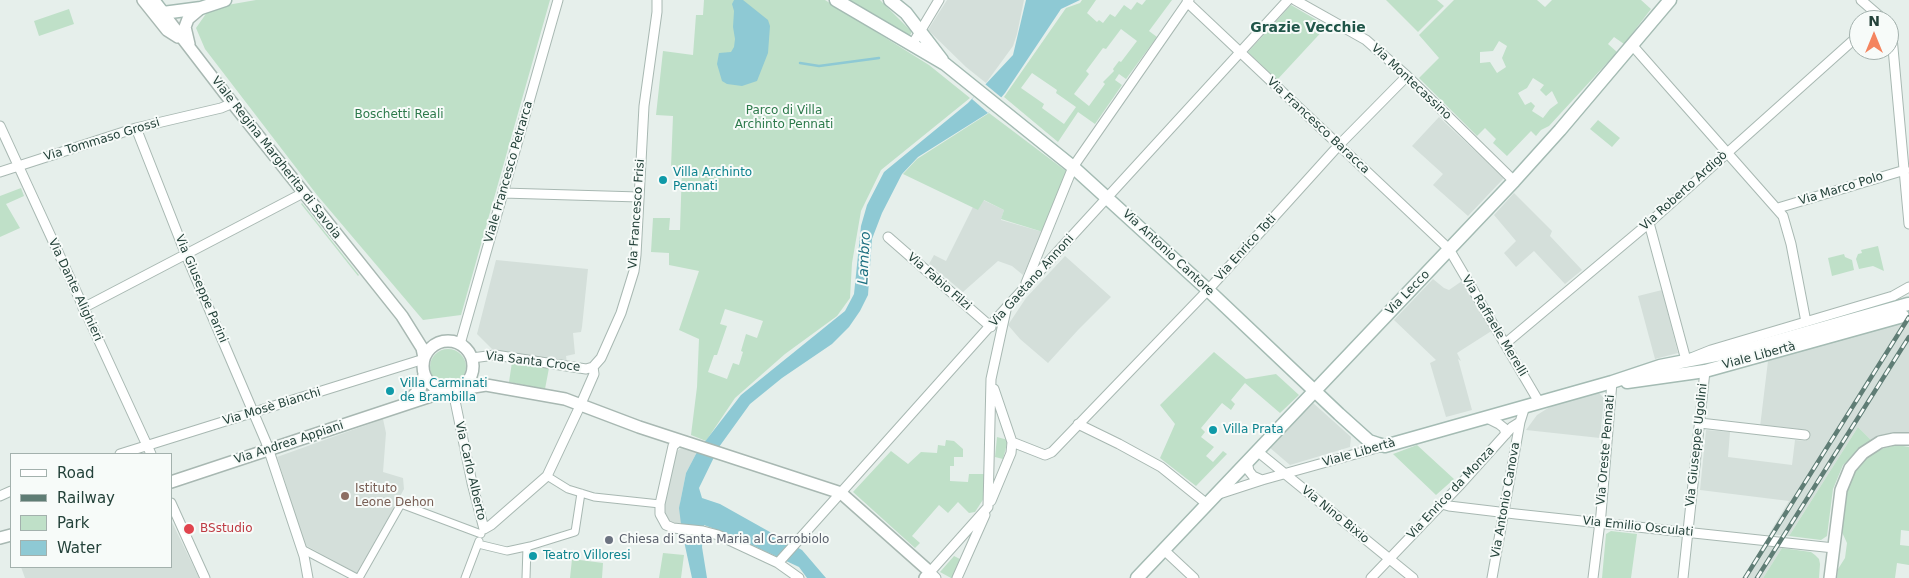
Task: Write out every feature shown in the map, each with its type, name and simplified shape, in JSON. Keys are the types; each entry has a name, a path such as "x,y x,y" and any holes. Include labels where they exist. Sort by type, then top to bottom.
{"main road":[{"name":"Viale Regina Margherita di Savoia","path":"153,0 163,12"},
{"path":"163,12 188,0"},
{"path":"163,12 202,8 225,0"},
{"path":"836,0 945,64"},
{"path":"890,0 906,13 921,30 945,64"},
{"name":"Via Lecco","path":"1137,578 1514,181 1560,130 1670,0"},
{"name":"Via Antonio Cantore","path":"945,64 1108,198 1366,438 1375,444 1385,446"},
{"name":"Viale Libertà","path":"1385,446 1612,382 1632,374 1686,360 1752,348 1908,304"},
{"name":"Viale Libertà","path":"1612,382 1633,382 1705,371 1903,316"}],"street":[{"path":"144,0 166,30 187,45"},
{"name":"Viale Francesco Petrarca","path":"460,344 558,0"},
{"name":"Via Francesco Frisi","path":"482,532 547,476 594,374 594,367 601,358 613,334 630,286 636,255 644,106 657,0"},
{"path":"912,45 939,0"},
{"name":"Via Gaetano Annoni","path":"779,561 991,327 1006,308 1288,0"},
{"name":"Via Montecassino","path":"1295,0 1366,40 1407,76 1514,181"},
{"path":"1861,0 1871,10"},
{"path":"1023,291 1073,168 1188,1"},
{"name":"Via Francesco Baracca","path":"1188,1 1239,52 1449,249"},
{"path":"187,45 184,27 188,19 202,8"},
{"name":"Viale Regina Margherita di Savoia","path":"163,12 233,104 402,316 422,348 424,358"},
{"name":"Via Roberto Ardigò","path":"1506,343 1649,223 1849,44"},
{"path":"1632,45 1778,208 1788,228 1806,322"},
{"path":"1895,60 1906,148 1905,170 1909,224"},
{"name":"Via Enrico Toti","path":"1012,442 1045,455 1049,454 1208,290 1339,145 1407,76"},
{"name":"Via Tommaso Grossi","path":"0,172 136,128 233,104"},
{"name":"Via Dante Alighieri","path":"0,126 150,453"},
{"name":"Via Giuseppe Parini","path":"136,128 186,255 254,413 302,549 308,578"},
{"name":"Via Marco Polo","path":"1778,208 1905,170"},
{"path":"83,308 304,193"},
{"path":"503,193 639,197"},
{"path":"1649,223 1686,360"},
{"name":"Via Fabio Filzi","path":"888,237 991,327"},
{"name":"Via Raffaele Merelli","path":"1449,249 1539,402"},
{"name":"Viale Libertà","path":"1686,360 1711,350 1893,296 1909,287"},
{"path":"841,493 930,576 988,507 991,379 1006,308"},
{"name":"Viale Regina Margherita di Savoia","path":"402,316 426,337 441,342"},
{"path":"472,362 468,381 463,386 451,390 433,386 424,374 424,358 430,348 441,342 449,341 460,344 468,350 472,362 475,373 486,385"},
{"name":"Via Santa Croce","path":"472,362 495,355 586,369 594,367"},
{"name":"Via Mosè Bianchi","path":"123,453 424,358"},
{"name":"Via Giuseppe Ugolini","path":"1684,578 1705,371"},
{"name":"Via Andrea Appiani","path":"406,403 420,389 424,382 424,374"},
{"path":"958,578 1011,453 1012,442 991,379"},
{"name":"Via Oreste Pennati","path":"1593,578 1600,523 1612,382"},
{"name":"Via Andrea Appiani","path":"172,482 406,403 451,390 486,385 565,399 580,406 841,493"},
{"name":"Via Carlo Alberto","path":"451,390 482,532 466,578"},
{"path":"1520,422 1525,406"},
{"path":"1485,417 1504,428 1506,434"},
{"name":"Via Enrico da Monza","path":"1371,578 1506,434 1520,422"},
{"name":"Via Antonio Canova","path":"1492,578 1520,422"},
{"path":"1700,423 1805,436"},
{"path":"1078,424 1161,467 1210,500"},
{"path":"991,435 1003,430 1008,431"},
{"path":"1830,578 1841,490 1850,468 1863,453 1880,442 1894,439 1909,439"},
{"path":"680,440 673,446 660,504 660,514 666,526 703,531 735,542 779,561 800,578"},
{"name":"Viale Libertà","path":"1210,500 1262,480 1385,446"},
{"name":"Via Nino Bixio","path":"1257,452 1413,578"},
{"path":"990,457 993,461 1007,462"},
{"path":"1247,462 1249,471 1253,476 1262,480"},
{"path":"547,476 581,493 617,500 660,504"},
{"path":"478,544 507,551 528,550 575,532 581,493"},
{"path":"302,549 358,578 401,504 482,532"},
{"name":"Via Emilio Osculati","path":"1442,504 1504,513 1834,548"},
{"path":"172,505 205,578"},
{"path":"526,578 528,550"},
{"path":"1164,550 1194,578"}],"shaded area":[{"path":"947,0 1024,0 1013,46 986,83 966,67 928,30"},
{"path":"1439,117 1504,178 1468,216 1433,185 1443,174 1412,146"},
{"path":"1514,193 1552,231 1550,236 1582,270 1565,284 1534,251 1516,267 1504,253 1516,241 1494,215"},
{"path":"983,200 1004,210 1001,220 1043,232 1023,275 1012,266 998,261 963,292 929,264 934,255 946,261 973,207 978,209"},
{"path":"1065,256 1111,297 1048,363 1020,339 1008,325 1026,298"},
{"path":"496,260 588,269 581,332 573,333 575,354 566,356 567,363 495,352 477,334"},
{"path":"1433,279 1449,290 1462,281 1493,330 1457,353 1461,361 1458,359 1472,410 1446,417 1430,363 1436,360 1394,320"},
{"path":"1662,290 1678,353 1655,359 1638,296"},
{"path":"1909,320 1909,434 1898,432 1871,440 1858,427 1789,536 1769,534 1789,501 1700,490 1706,430 1730,432 1728,457 1792,465 1795,440 1806,441 1807,430 1773,426 1760,427 1768,361"},
{"path":"1599,393 1604,398 1600,438 1526,430 1537,415 1553,405"},
{"path":"1312,402 1351,437 1350,447 1290,465 1269,447"},
{"name":"Istituto Leone Dehon","path":"383,419 386,433 383,472 403,478 404,489 358,574 305,545 277,457"},
{"path":"681,448 697,452 686,473 680,503 682,527 667,522 662,509 672,455"},
{"path":"172,522 199,578 25,578 21,568 172,568"},
{"path":"1763,546 1782,548 1763,578 1743,578"}],"green space":[{"name":"Boschetti Reali","path":"256,0 550,0 461,315 423,320 317,195 205,49 196,28 210,8"},
{"name":"Parco di Villa Archinto Pennati","path":"704,0 825,0 929,65 970,98 881,170 861,211 852,263 850,298 837,316 785,354 735,398 706,441 691,435 697,387 699,339 679,330 699,271 669,265 669,253 651,252 653,218 670,218 669,230 680,230 682,168 671,167 673,116 656,115 663,51 693,55 696,15 703,15","holes":["725,309 763,321 757,338 746,334 739,365 733,363 727,379 708,372 714,355 717,355 727,326 720,324"]},
{"path":"845,0 880,0 911,31 911,34 908,36"},
{"path":"1082,0 1096,0 1087,13 1097,22 1099,20 1103,23 1110,14 1115,17 1124,5 1131,10 1137,2 1142,5 1146,0 1172,0 1149,31 1157,37 1126,79 1119,74 1115,80 1122,85 1095,124 1078,112 1058,142 1004,97 1066,8 1080,3","holes":["1121,29 1137,41 1103,82 1105,84 1089,106 1074,94 1089,74 1086,71 1103,48 1106,49","1032,73 1057,90 1056,93 1076,107 1064,124 1042,108 1044,104 1021,88"]},
{"path":"1386,0 1437,0 1444,6 1418,32"},
{"path":"1454,0 1537,0 1545,7 1552,0 1641,0 1651,9 1624,44 1614,37 1608,44 1617,52 1549,126 1541,130 1536,136 1531,131 1507,156 1493,143 1496,139 1485,128 1477,136 1419,78 1439,58 1419,35","holes":["1499,41 1507,46 1502,58 1506,67 1497,73 1490,62 1480,63 1480,52 1493,51","1533,78 1544,85 1540,90 1546,96 1552,91 1558,103 1543,118 1532,111 1535,106 1531,102 1525,105 1518,93 1527,88"]},
{"path":"1291,5 1327,26 1277,80 1248,52"},
{"path":"69,9 74,24 39,36 34,21"},
{"path":"989,113 1066,171 1043,232 1001,219 1004,210 984,200 978,210 903,174 917,159"},
{"path":"1598,120 1620,138 1612,147 1590,129"},
{"path":"21,188 24,196 6,204 20,228 0,237 0,196"},
{"path":"301,204 359,275 358,276"},
{"path":"1878,246 1884,271 1873,266 1859,269 1856,259 1858,254 1862,253 1861,250"},
{"path":"1844,254 1845,257 1852,260 1854,270 1832,276 1828,258"},
{"path":"448,349 460,355 466,367 460,379 448,385 436,379 430,367 436,355"},
{"path":"1214,352 1246,379 1276,374 1299,395 1280,413 1245,383 1231,400 1235,404 1231,410 1222,403 1201,428 1205,432 1201,437 1214,447 1206,456 1213,462 1223,451 1227,454 1196,486 1160,458 1175,424 1160,405"},
{"path":"512,362 549,368 545,389 509,382"},
{"path":"1858,427 1871,440 1843,465 1833,489 1827,536 1821,540 1789,536"},
{"path":"997,437 1008,440 1003,459 995,457"},
{"path":"946,440 954,441 963,449 963,457 954,457 954,466 950,466 950,481 968,482 969,474 984,474 986,495 975,512 969,513 958,502 948,513 939,505 912,536 920,543 915,548 853,492 891,451 908,464 921,452 937,453 938,445 945,446"},
{"path":"1417,445 1454,479 1436,495 1393,454"},
{"path":"1897,445 1909,447 1909,531 1901,530 1900,545 1909,546 1909,565 1897,563 1895,578 1837,578 1838,569 1845,558 1847,543 1841,530 1847,490 1852,476 1862,462 1871,455 1884,448"},
{"path":"1611,531 1637,534 1631,578 1602,578 1606,534"},
{"path":"1782,548 1811,552 1815,555 1819,559 1820,564 1819,578 1763,578"},
{"path":"663,553 684,555 681,578 659,578"},
{"path":"954,556 960,559 953,578 951,578 940,572"},
{"path":"572,559 603,563 602,578 570,578"}],"water":[{"path":"734,0 743,0 768,20 770,26 768,53 757,81 742,86 727,84 722,81 717,64 719,53 731,52 734,47 734,11 732,4"},
{"name":"Lambro","path":"1026,0 1080,0 1061,9 1005,93 988,113 918,157 902,174 882,213 872,239 868,295 860,311 849,327 832,344 782,378 750,404 719,447 699,488 702,498 720,504 802,550 826,578 807,578 799,567 704,525 702,547 707,578 692,578 679,508 686,473 697,452 741,395 845,311 854,294 861,226 867,205 884,172 968,103 1013,55"}],"pier":[{"path":"985,84 1002,98 988,113 972,99"}],"waterway":[{"path":"800,63 819,66 879,58"}],"railway":[{"path":"1745,578 1909,317"},
{"path":"1757,578 1909,337"}],"place":[{"name":"Villa Archinto Pennati","path":"663,180"},
{"name":"Villa Carminati de Brambilla","path":"390,391"},
{"name":"Villa Prata","path":"1213,430"},
{"name":"Istituto Leone Dehon","path":"345,496"},
{"name":"BSstudio","path":"189,529"},
{"name":"Chiesa di Santa Maria al Carrobiolo","path":"609,540"},
{"name":"Teatro Villoresi","path":"533,556"}],"district":[{"name":"Grazie Vecchie","path":"1308,28"}]}
